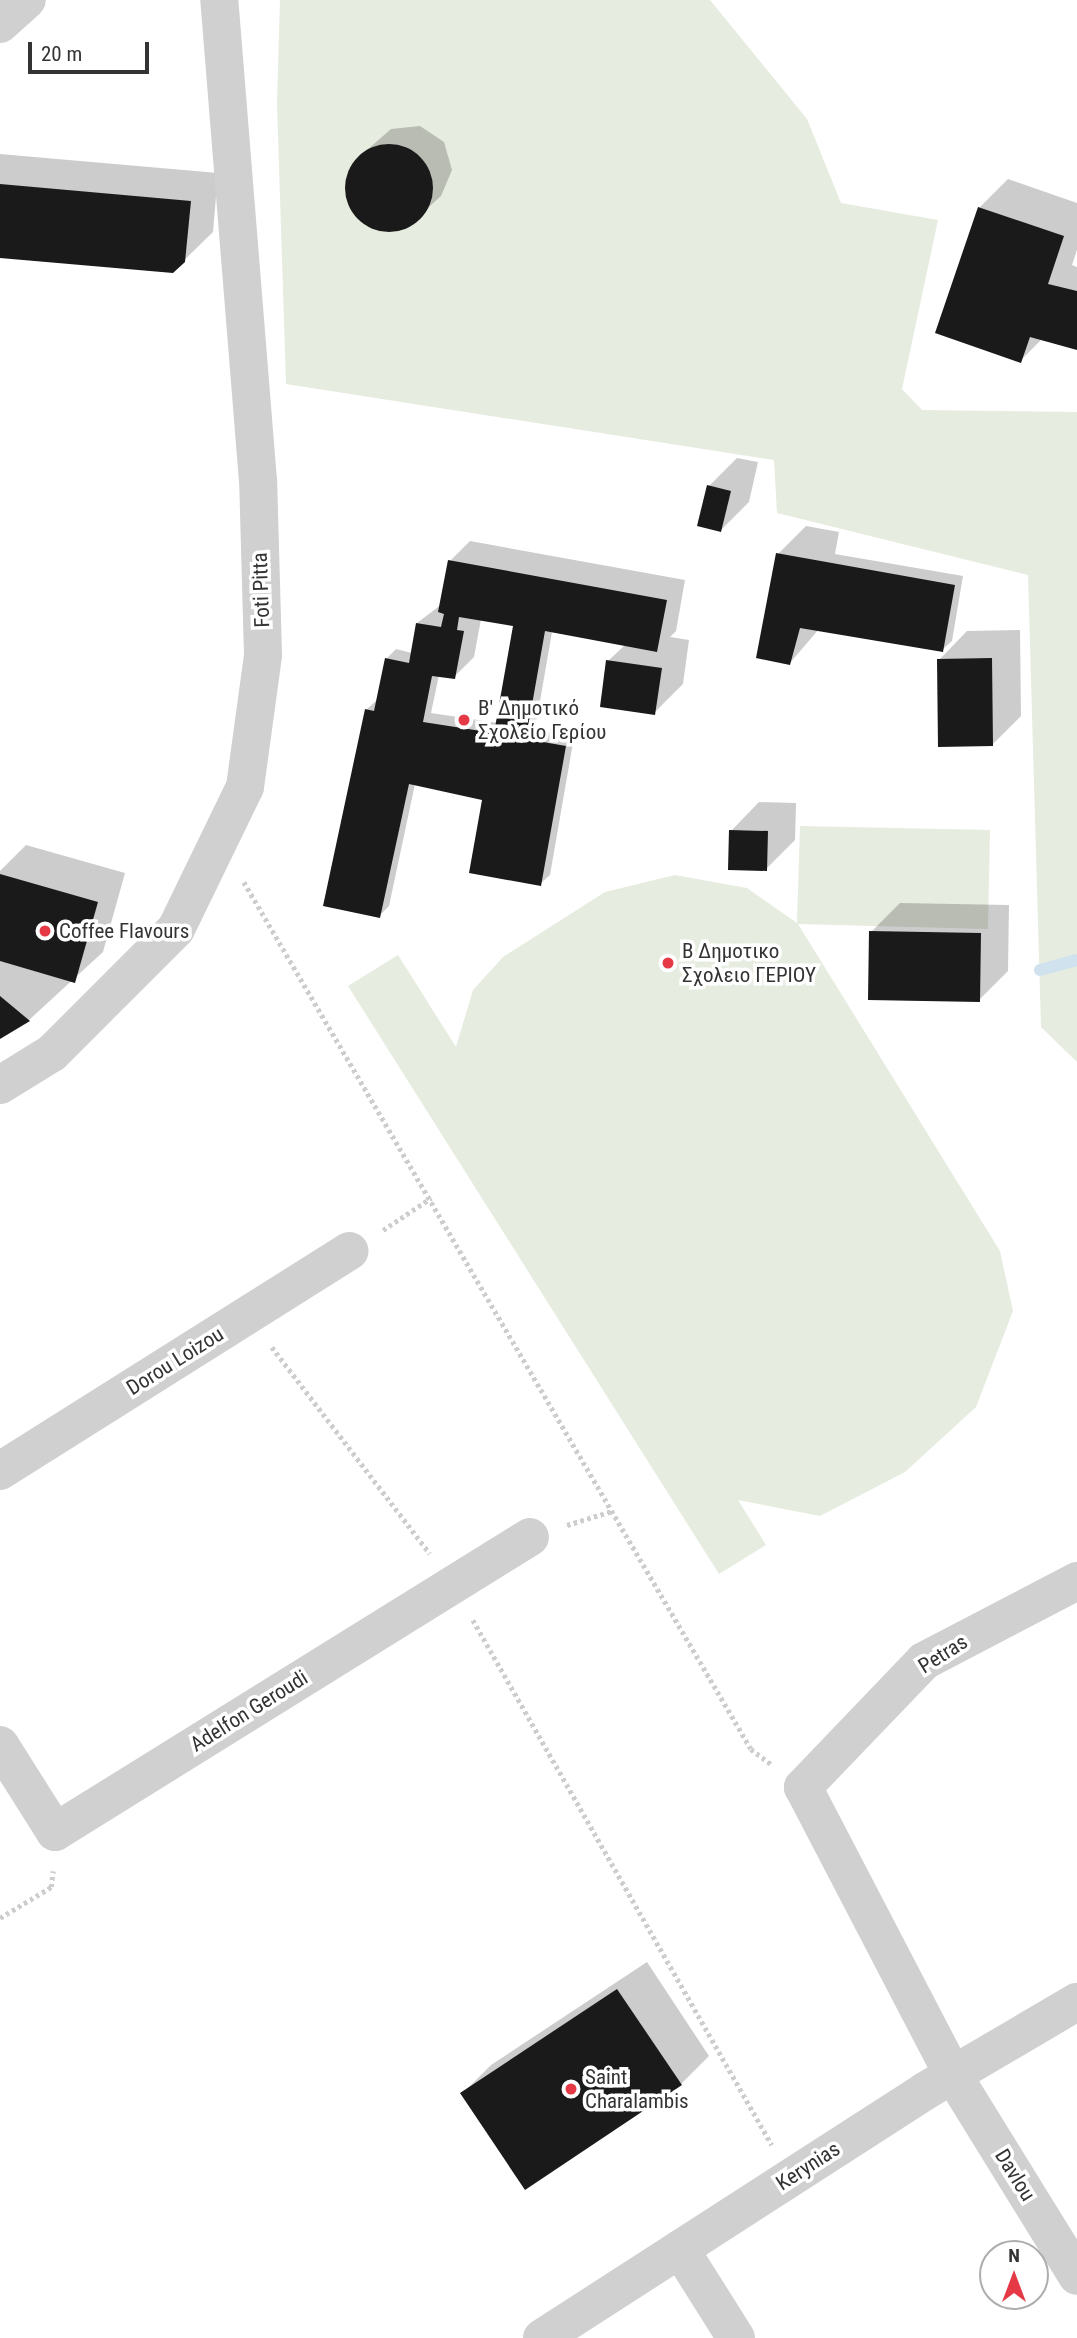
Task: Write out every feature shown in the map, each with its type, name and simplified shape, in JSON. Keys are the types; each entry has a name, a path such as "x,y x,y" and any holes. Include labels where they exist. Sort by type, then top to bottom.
{"street":[{"path":"0,24 27,0"},
{"name":"Foti Pitta","path":"0,1085 52,1053 176,929 245,787 263,655 258,481 219,0"},
{"name":"Dorou Loizou","path":"0,1471 351,1251"},
{"name":"Adelfon Geroudi","path":"55,1832 530,1536"},
{"name":"Petras","path":"803,1787 924,1661 1077,1581"},
{"path":"0,1745 55,1832"},
{"name":"Davlou","path":"803,1787 953,2075 1077,2276"},
{"name":"Kerynias","path":"542,2338 953,2075 1077,2002"},
{"path":"680,2249 736,2338"}],"path":[{"path":"208,864 248,883 751,1749 803,1787"},
{"path":"351,1251 431,1198"},
{"path":"248,1315 453,1584 790,2178"},
{"path":"530,1536 612,1511"},
{"path":"0,1918 51,1887 55,1832"}],"shaded area":[{"path":"280,0 710,0 807,119 841,203 938,220 902,389 922,410 1077,412 1077,1062 1041,1027 1028,575 777,513 774,460 286,384 277,103"},
{"path":"800,826 990,830 988,929 798,924 1000,1251 1013,1311 976,1407 905,1472 820,1516 738,1500 766,1545 719,1574 348,986 398,955 456,1047 473,990 503,957 605,892 675,875 747,888 797,923"}],"building":[{"path":"389,144 406,147 420,157 430,171 433,188 430,205 420,219 406,229 389,232 372,229 358,219 348,205 345,188 348,171 358,157 372,147"},
{"path":"0,184 191,201 185,262 173,273 0,258"},
{"path":"978,207 1064,236 1048,284 1077,291 1077,350 1030,337 1021,363 935,333"},
{"path":"707,485 731,491 721,532 697,526"},
{"path":"776,553 955,585 943,652 800,628 790,665 756,658"},
{"path":"448,560 667,600 657,652 545,631 526,739 566,746 541,886 469,873 482,800 409,784 380,918 323,906 365,709 374,711 385,658 409,663 416,623 441,627 444,614 438,612","holes":["459,617 513,626 494,733 423,722 432,676 455,679 464,631 457,630"]},
{"path":"992,658 993,746 938,747 937,659"},
{"path":"606,660 662,668 655,715 600,707"},
{"path":"729,830 768,831 767,871 728,870"},
{"name":"Coffee Flavours","path":"0,874 98,902 75,983 0,961"},
{"path":"869,931 981,933 980,1002 868,1000"},
{"path":"0,996 30,1021 0,1039"},
{"name":"Saint Charalambis","path":"617,1989 682,2085 525,2190 460,2093"}],"waterway":[{"path":"1040,970 1077,960"}],"place":[{"name":"Β' Δημοτικό Σχολείο Γερίου","path":"464,720"},
{"name":"Coffee Flavours","path":"45,931"},
{"name":"Β Δημοτικο Σχολειο ΓΕΡΙΟΥ","path":"668,963"},
{"name":"Saint Charalambis","path":"571,2089"}]}
